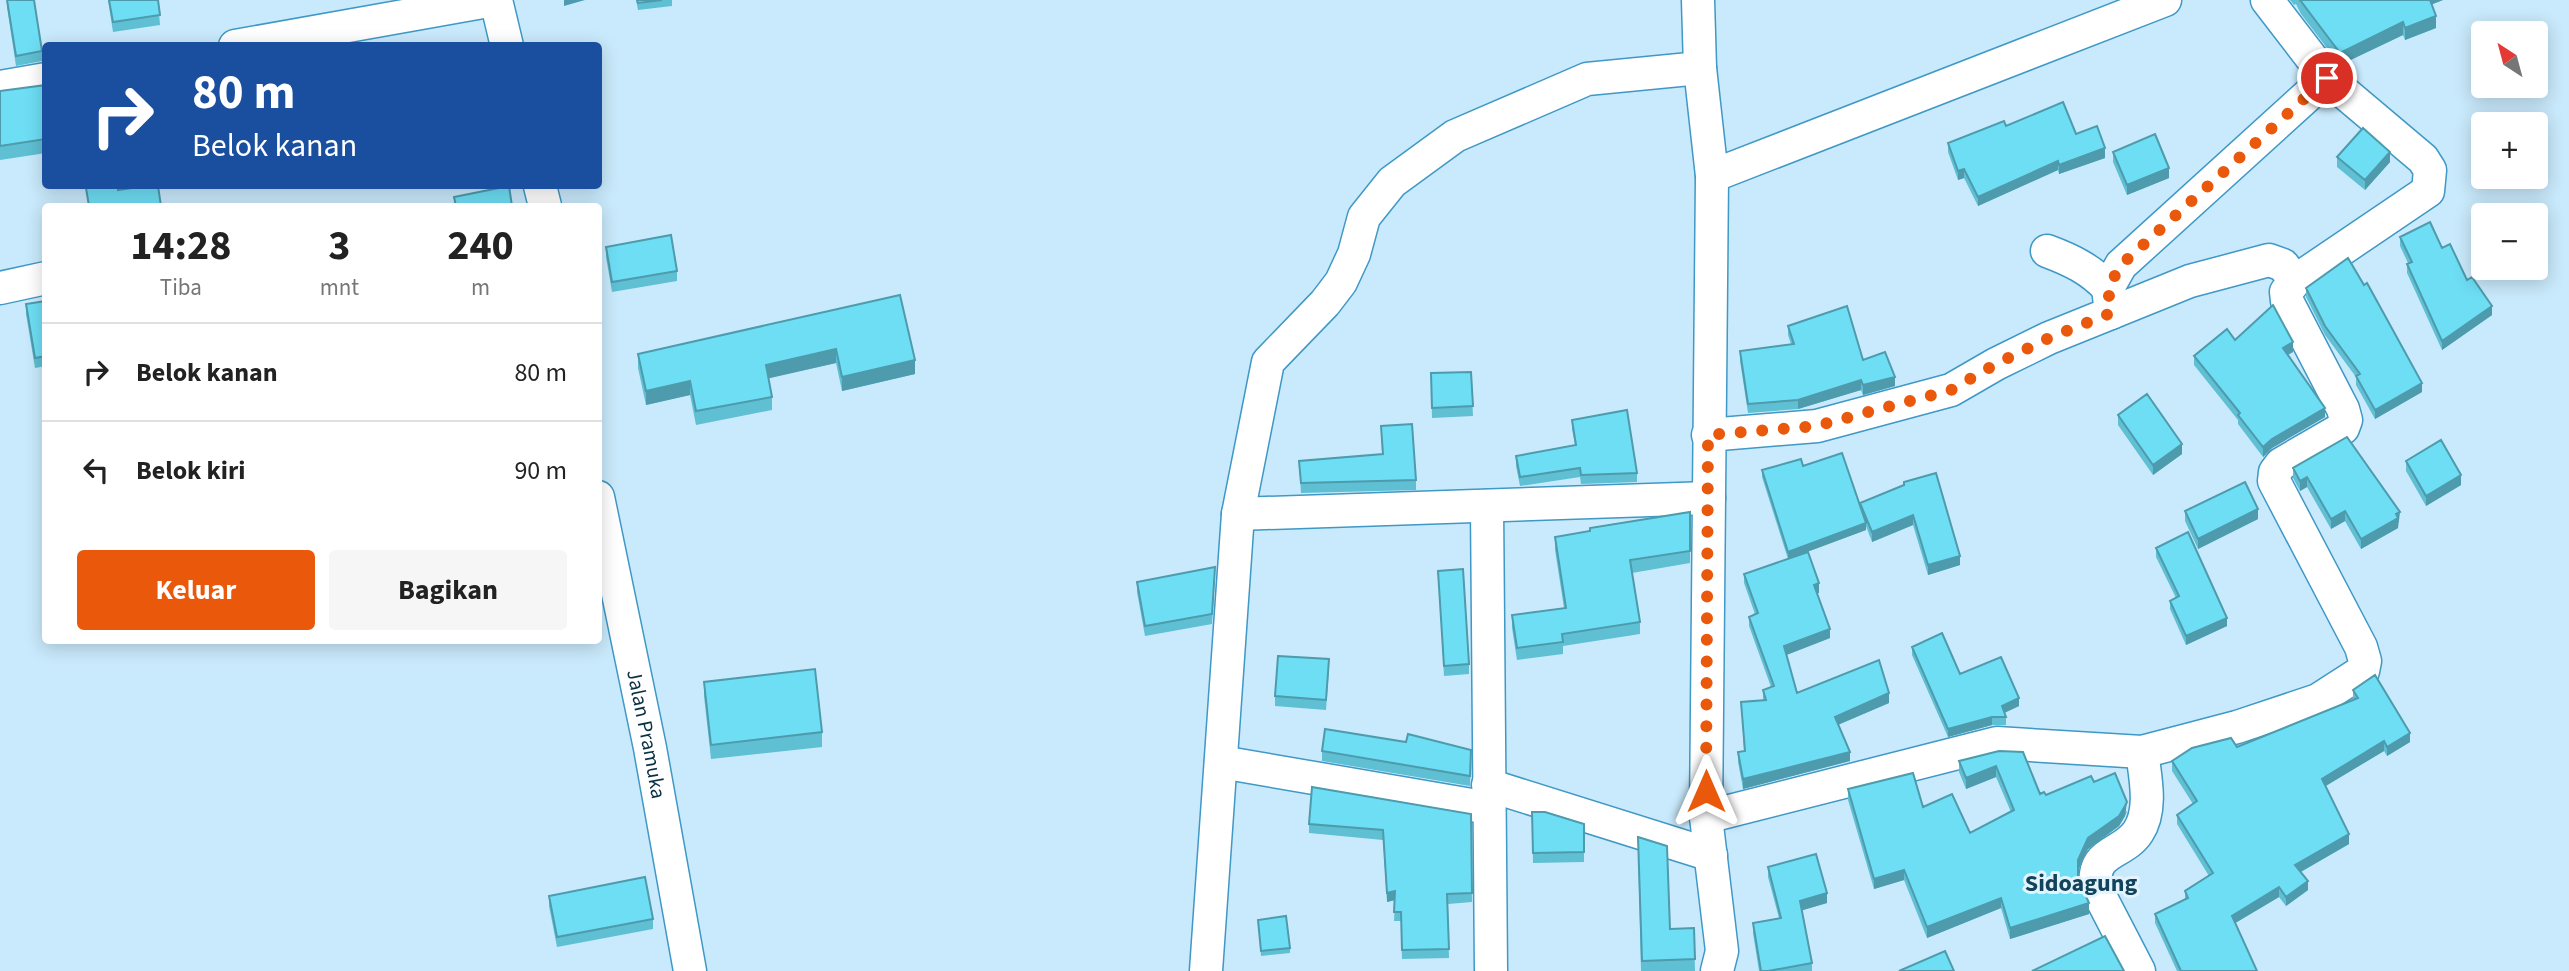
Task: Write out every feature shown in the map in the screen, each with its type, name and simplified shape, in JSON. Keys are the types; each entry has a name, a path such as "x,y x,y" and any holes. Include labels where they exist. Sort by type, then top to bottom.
{"street":[{"path":"258,42 495,0 505,42"},
{"path":"1698,0 1700,68 1712,176 1706,817 1722,951 1717,971"},
{"path":"1712,176 2165,0"},
{"path":"1706,817 1997,743 2142,752 2237,727 2318,700 2364,671 2365,661 2361,647 2274,481 2275,472 2281,464 2343,428 2346,420 2343,409 2287,301 2286,292 2295,281 2428,191 2430,170 2423,159 2327,78 2267,0"},
{"path":"1206,971 1238,514 1268,362 1325,303 1341,282 1354,254 1364,217 1392,182 1455,136 1587,79 1700,68"},
{"path":"2109,300 2121,265 2327,78"},
{"path":"0,87 42,80"},
{"path":"2047,251 2073,261 2094,274 2109,300"},
{"path":"1708,435 1816,426 1951,390 2049,338 2109,300 2269,260 2283,265 2295,281"},
{"path":"0,288 42,279"},
{"path":"1238,514 1709,498"},
{"path":"1487,506 1491,971"},
{"name":"Jalan Pramuka","path":"602,516 650,748 690,971"},
{"path":"2139,971 2096,888 2094,874 2101,861 2138,833 2144,816 2147,792 2142,752"},
{"path":"1221,761 1489,796 1711,855"}],"building":[{"path":"7,0 34,0 42,51 16,56"},
{"path":"109,0 158,0 160,15 113,22"},
{"path":"637,0 662,0 638,3"},
{"path":"2300,0 2430,0 2436,16 2405,28 2403,22 2340,53"},
{"path":"42,86 42,140 0,146 0,91"},
{"path":"2063,102 2076,134 2097,126 2105,148 2059,165 2058,161 1978,197 1964,169 1958,171 1948,143 2004,121 2006,126"},
{"path":"2363,128 2390,152 2365,180 2337,157"},
{"path":"2155,134 2169,168 2127,185 2113,152"},
{"path":"86,189 158,189 161,203 88,203"},
{"path":"494,189 509,189 512,203 455,203 454,197"},
{"path":"2430,222 2442,248 2450,244 2467,280 2471,278 2474,280 2492,306 2442,341 2407,264 2412,262 2400,237"},
{"path":"671,235 677,271 612,282 606,247"},
{"path":"2348,258 2364,285 2367,283 2422,383 2375,410 2356,376 2360,374 2325,326 2306,288"},
{"path":"900,295 915,360 842,377 836,349 766,365 772,397 696,411 690,381 646,391 638,354"},
{"path":"42,302 42,357 35,358 26,304"},
{"path":"2273,305 2293,342 2283,348 2325,408 2263,447 2238,415 2240,413 2194,356 2227,329 2235,340"},
{"path":"1847,306 1863,360 1885,352 1895,377 1863,385 1861,380 1798,400 1748,404 1740,351 1794,344 1788,326"},
{"path":"1471,372 1473,406 1432,408 1431,373"},
{"path":"2147,394 2182,444 2153,465 2118,415"},
{"path":"1627,410 1637,473 1581,475 1580,468 1520,477 1516,456 1576,445 1572,420"},
{"path":"1412,424 1416,480 1301,483 1299,461 1383,454 1381,426"},
{"path":"2347,437 2400,512 2396,514 2398,518 2361,539 2345,511 2331,519 2307,477 2300,481 2293,468"},
{"path":"2441,440 2461,475 2426,496 2406,461"},
{"path":"1842,453 1866,523 1788,552 1762,470 1801,459 1803,466"},
{"path":"1936,473 1960,556 1928,565 1913,515 1872,532 1860,503 1904,485 1904,482"},
{"path":"2245,482 2258,509 2198,539 2185,511"},
{"path":"1690,512 1690,551 1630,560 1640,622 1562,634 1563,642 1517,648 1512,615 1566,608 1555,537 1590,531 1590,528"},
{"path":"2188,532 2227,618 2186,636 2170,601 2179,596 2156,548"},
{"path":"1808,552 1819,583 1814,585 1830,629 1784,646 1797,693 1879,660 1889,693 1835,717 1850,752 1743,779 1738,752 1745,751 1741,702 1766,700 1763,690 1774,686 1749,617 1758,613 1744,574"},
{"path":"1215,567 1212,614 1145,626 1137,582"},
{"path":"1463,569 1469,664 1444,666 1438,571"},
{"path":"1942,633 1960,674 2001,657 2019,698 2002,706 2006,717 1992,717 1948,729 1912,647"},
{"path":"1278,656 1329,659 1326,700 1275,696"},
{"path":"815,669 822,732 711,745 704,682"},
{"path":"2375,675 2410,733 2387,747 2384,741 2322,779 2349,834 2295,865 2308,881 2286,897 2279,887 2232,916 2257,971 2181,971 2155,914 2188,898 2185,891 2213,873 2177,815 2197,801 2172,761 2192,748 2231,738 2237,747 2358,698 2353,690"},
{"path":"1325,729 1406,742 1408,734 1471,750 1470,776 1322,751"},
{"path":"1999,751 2023,752 2040,794 2044,792 2046,795 2091,776 2094,782 2115,773 2127,802 2119,816 2088,838 2078,860 2078,878 2089,903 2010,928 2001,898 1927,927 1904,870 1874,879 1848,789 1913,773 1923,807 1952,794 1970,833 2014,810 1996,766 1966,778 1959,761"},
{"path":"1312,787 1471,814 1472,893 1447,894 1449,949 1402,950 1401,912 1394,912 1395,891 1387,893 1383,830 1309,824"},
{"path":"1532,812 1545,812 1584,824 1584,852 1533,853"},
{"path":"1638,837 1667,846 1670,929 1694,928 1695,959 1642,961"},
{"path":"1816,854 1827,893 1800,901 1812,963 1761,971 1753,923 1781,918 1768,867"},
{"path":"645,877 653,919 557,937 549,896"},
{"path":"1286,916 1290,948 1261,951 1258,920"},
{"path":"2105,936 2124,971 2032,971"},
{"path":"1945,951 1954,971 1899,971"}],"district":[{"name":"Sidoagung","path":"2081,883"}],"route":[{"path":"1706,791 1708,435 1816,426 1951,390 2049,338 2111,313 2108,288 2121,265 2327,78"}]}
